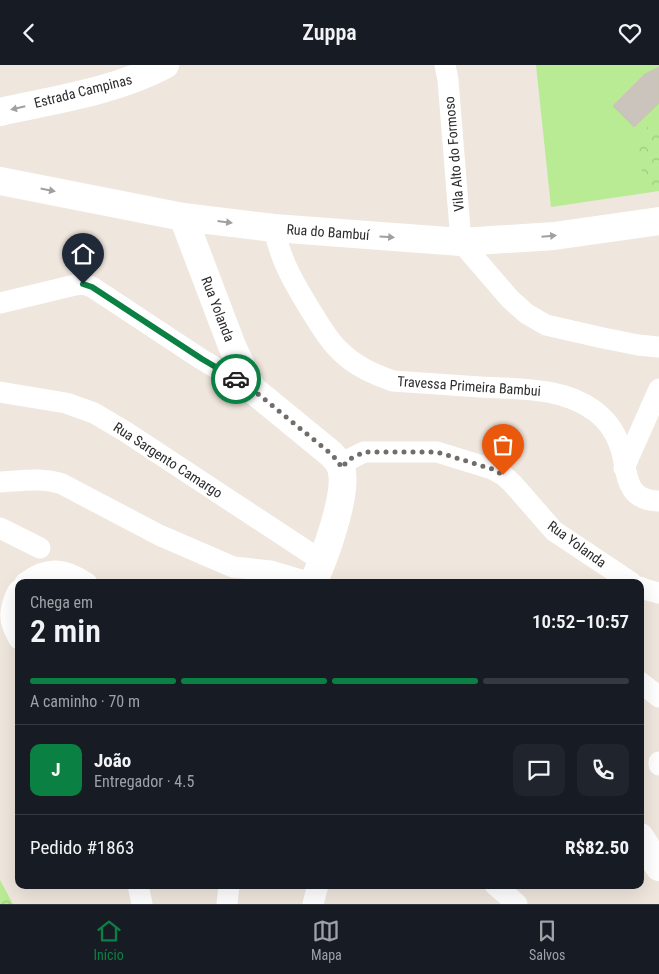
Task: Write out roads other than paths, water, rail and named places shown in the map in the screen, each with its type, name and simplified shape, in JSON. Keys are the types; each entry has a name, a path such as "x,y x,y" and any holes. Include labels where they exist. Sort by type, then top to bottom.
{"main road":[{"name":"Estrada Campinas","path":"0,112 80,94 133,79 165,65"},
{"name":"Rua do Bambuí","path":"0,181 183,217 274,228 461,242 554,236 659,221"},
{"name":"Rua Yolanda","path":"183,217 232,346 252,389 330,453 342,468"},
{"path":"316,575 341,499 342,468"},
{"path":"644,843 659,867"}],"street":[{"name":"Vila Alto do Formoso","path":"445,65 448,80 461,242"},
{"name":"Travessa Primeira Bambui","path":"274,228 280,254 300,293 324,332 340,351 356,365 393,381 537,390 575,399 588,405 605,418 616,436 622,453 627,480 634,491 650,501 659,501"},
{"path":"461,242 510,299 546,325 638,345 659,347"},
{"path":"0,303 75,285 83,284 92,287 202,359 252,389"},
{"path":"624,468 659,389"},
{"name":"Rua Sargento Camargo","path":"0,392 66,403 94,413 126,432 316,575"},
{"name":"Rua Yolanda","path":"342,468 348,460 364,452 437,452 492,469 512,483 554,531 626,579"},
{"path":"0,482 54,481 159,535 233,567 316,575"},
{"path":"0,528 40,548"},
{"path":"30,579 48,571 60,571 81,579"},
{"path":"644,589 659,593"},
{"path":"15,597 11,619 15,632"},
{"path":"0,640 15,643"},
{"path":"644,686 659,697"},
{"path":"227,904 228,889"},
{"path":"313,904 317,889"},
{"path":"500,889 517,904"}]}
